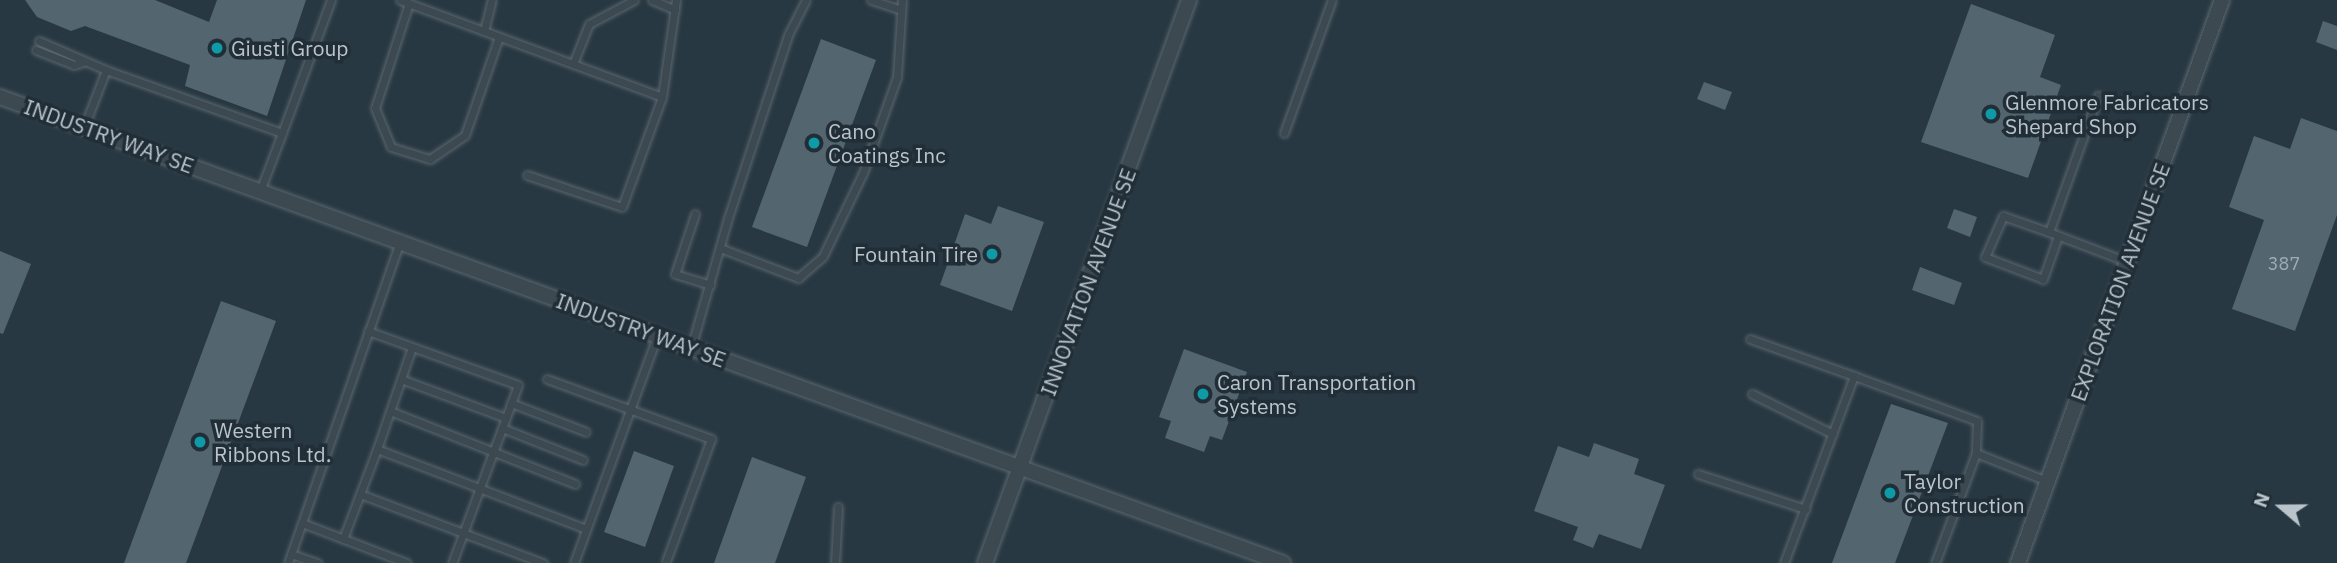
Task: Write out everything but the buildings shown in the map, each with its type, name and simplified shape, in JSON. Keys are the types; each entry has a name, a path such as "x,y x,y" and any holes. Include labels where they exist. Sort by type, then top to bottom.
{"street":[{"name":"INNOVATION AVENUE SE","path":"985,563 1189,0"},
{"name":"EXPLORATION AVENUE SE","path":"2018,563 2222,0"},
{"name":"INDUSTRY WAY SE","path":"0,97 1283,563"}],"lane":[{"path":"260,191 331,0"},
{"path":"400,0 662,97"},
{"path":"484,31 492,0"},
{"path":"573,64 589,24 634,0"},
{"path":"652,0 675,10"},
{"path":"527,175 622,207 662,97 676,0"},
{"path":"691,348 788,35 806,0"},
{"path":"871,0 899,9"},
{"path":"720,248 797,278 824,256 863,173 897,76 899,9 902,0"},
{"path":"1284,133 1332,0"},
{"path":"409,4 375,108 391,147 430,159 465,135 499,37"},
{"path":"39,41 78,55 83,62 282,133"},
{"path":"36,50 74,65 83,62"},
{"path":"84,127 106,70"},
{"path":"2049,232 2098,96"},
{"path":"695,214 675,274 710,285"},
{"path":"2058,236 2043,279 1985,257 2003,216 2049,232 2127,262"},
{"path":"288,563 400,242"},
{"path":"368,331 518,385 452,563"},
{"path":"574,563 657,335"},
{"path":"1750,339 1977,421 1976,453 1935,563"},
{"path":"343,538 412,347"},
{"path":"1784,563 1854,376"},
{"path":"401,379 506,418"},
{"path":"547,379 711,439 666,561"},
{"path":"1752,394 1833,434"},
{"path":"511,403 586,432"},
{"path":"390,411 575,484"},
{"path":"502,428 583,460"},
{"path":"377,449 481,486 586,529"},
{"path":"1976,453 2048,481"},
{"path":"1698,474 1805,509"},
{"path":"360,494 544,563"},
{"path":"835,563 838,506"},
{"path":"302,523 407,563"},
{"path":"291,554 317,563"}],"place":[{"name":"Giusti Group","path":"217,48"},
{"name":"Glenmore Fabricators Shepard Shop","path":"1991,114"},
{"name":"Cano Coatings Inc","path":"814,143"},
{"name":"Fountain Tire","path":"992,254"},
{"name":"Caron Transportation Systems","path":"1203,394"},
{"name":"Western Ribbons Ltd.","path":"200,442"},
{"name":"Taylor Construction","path":"1890,493"}]}
